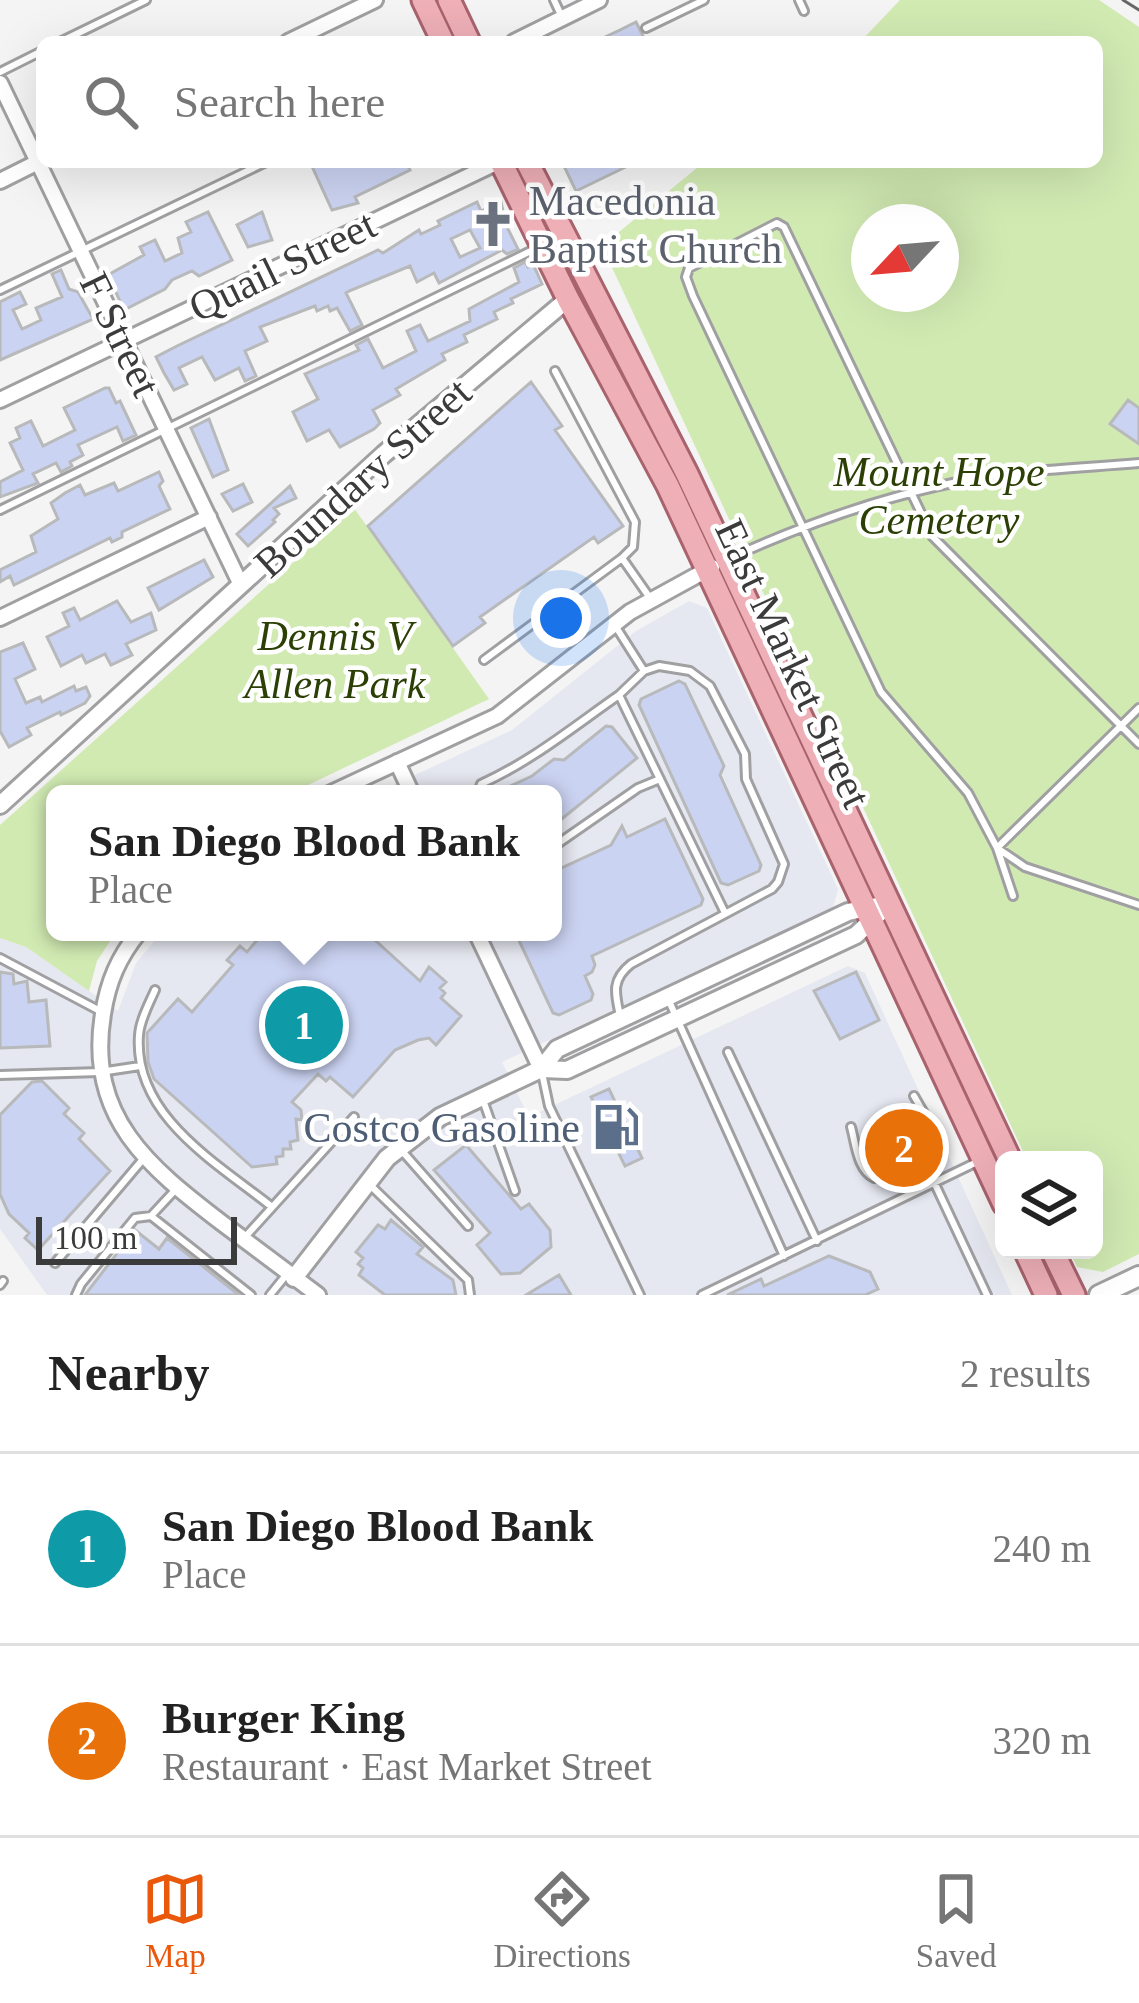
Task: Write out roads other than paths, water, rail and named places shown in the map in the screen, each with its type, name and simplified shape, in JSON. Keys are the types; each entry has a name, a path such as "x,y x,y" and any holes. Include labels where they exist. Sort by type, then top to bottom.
{"main road":[{"path":"423,0 440,36"},
{"path":"449,0 466,36"},
{"name":"East Market Street","path":"503,168 665,479 717,565 889,904 1006,1151"},
{"name":"East Market Street","path":"530,168 675,447 717,565 869,915 995,1185"},
{"path":"568,298 591,313 651,420 675,447"},
{"path":"1029,1259 1046,1295"},
{"path":"1056,1259 1074,1295"},
{"path":"1099,1295 1139,1276"}],"street":[{"path":"300,36 375,0"},
{"path":"526,36 599,0"},
{"name":"F Street","path":"0,83 36,153"},
{"path":"0,181 36,163"},
{"name":"F Street","path":"43,168 241,585"},
{"name":"Quail Street","path":"0,400 487,168"},
{"name":"Boundary Street","path":"0,805 384,454 568,298"},
{"path":"0,618 209,517"},
{"path":"348,785 497,716 650,598 717,565"},
{"path":"397,762 408,785"},
{"path":"291,1275 400,1148 440,1117 541,1070 567,1070 859,934 869,915 889,904"},
{"path":"541,1070 557,1049 848,912 869,915"},
{"path":"133,941 110,978 103,1013 100,1072 112,1109 130,1143 177,1188 318,1295"},
{"path":"480,941 541,1070"}],"lane":[{"path":"72,36 146,0"},
{"path":"554,0 563,18"},
{"path":"646,28 688,3 704,0"},
{"path":"799,0 805,11"},
{"path":"0,72 36,54"},
{"path":"0,290 254,168"},
{"path":"1012,896 997,848 956,775 881,692 686,277 688,268 777,223 784,227 932,536 1139,744"},
{"path":"0,510 542,246"},
{"path":"484,660 633,547 635,522 555,371"},
{"path":"717,565 802,526 910,493 965,481 1139,463"},
{"path":"622,558 650,598"},
{"path":"614,624 644,671"},
{"path":"481,785 535,758 644,671 659,666 690,671 710,686 745,754 746,779 784,863 778,882 617,975 614,988 621,1020"},
{"path":"619,695 725,914"},
{"path":"997,848 1139,708"},
{"path":"562,841 660,778"},
{"path":"997,848 1025,867 1139,905"},
{"path":"0,958 103,1013"},
{"path":"154,990 138,1030 140,1066 159,1109 177,1130 272,1207"},
{"path":"668,998 784,1256"},
{"path":"728,1052 817,1241"},
{"path":"0,1075 140,1066"},
{"path":"541,1070 549,1106 640,1295"},
{"path":"482,1096 515,1191"},
{"path":"851,1127 868,1175 883,1176 900,1169 937,1148 936,1134 914,1096"},
{"path":"243,1239 353,1117"},
{"path":"400,1148 468,1226"},
{"path":"55,1263 144,1158"},
{"path":"702,1295 983,1159"},
{"path":"934,1182 987,1295"},
{"path":"368,1183 468,1280 470,1295"},
{"path":"76,1295 135,1218 151,1216 177,1188"},
{"path":"151,1216 251,1295"},
{"path":"271,1295 291,1275"}],"tram line":[{"path":"1123,0 1139,10"}],"place":[{"name":"Macedonia Baptist Church","path":"493,224"},
{"name":"San Diego Blood Bank","path":"304,1025"},
{"name":"Costco Gasoline","path":"616,1127"},
{"name":"Burger King","path":"904,1148"}],"park label":[{"name":"Mount Hope Cemetery","path":"939,495"},
{"name":"Dennis V Allen Park","path":"335,659"}]}
